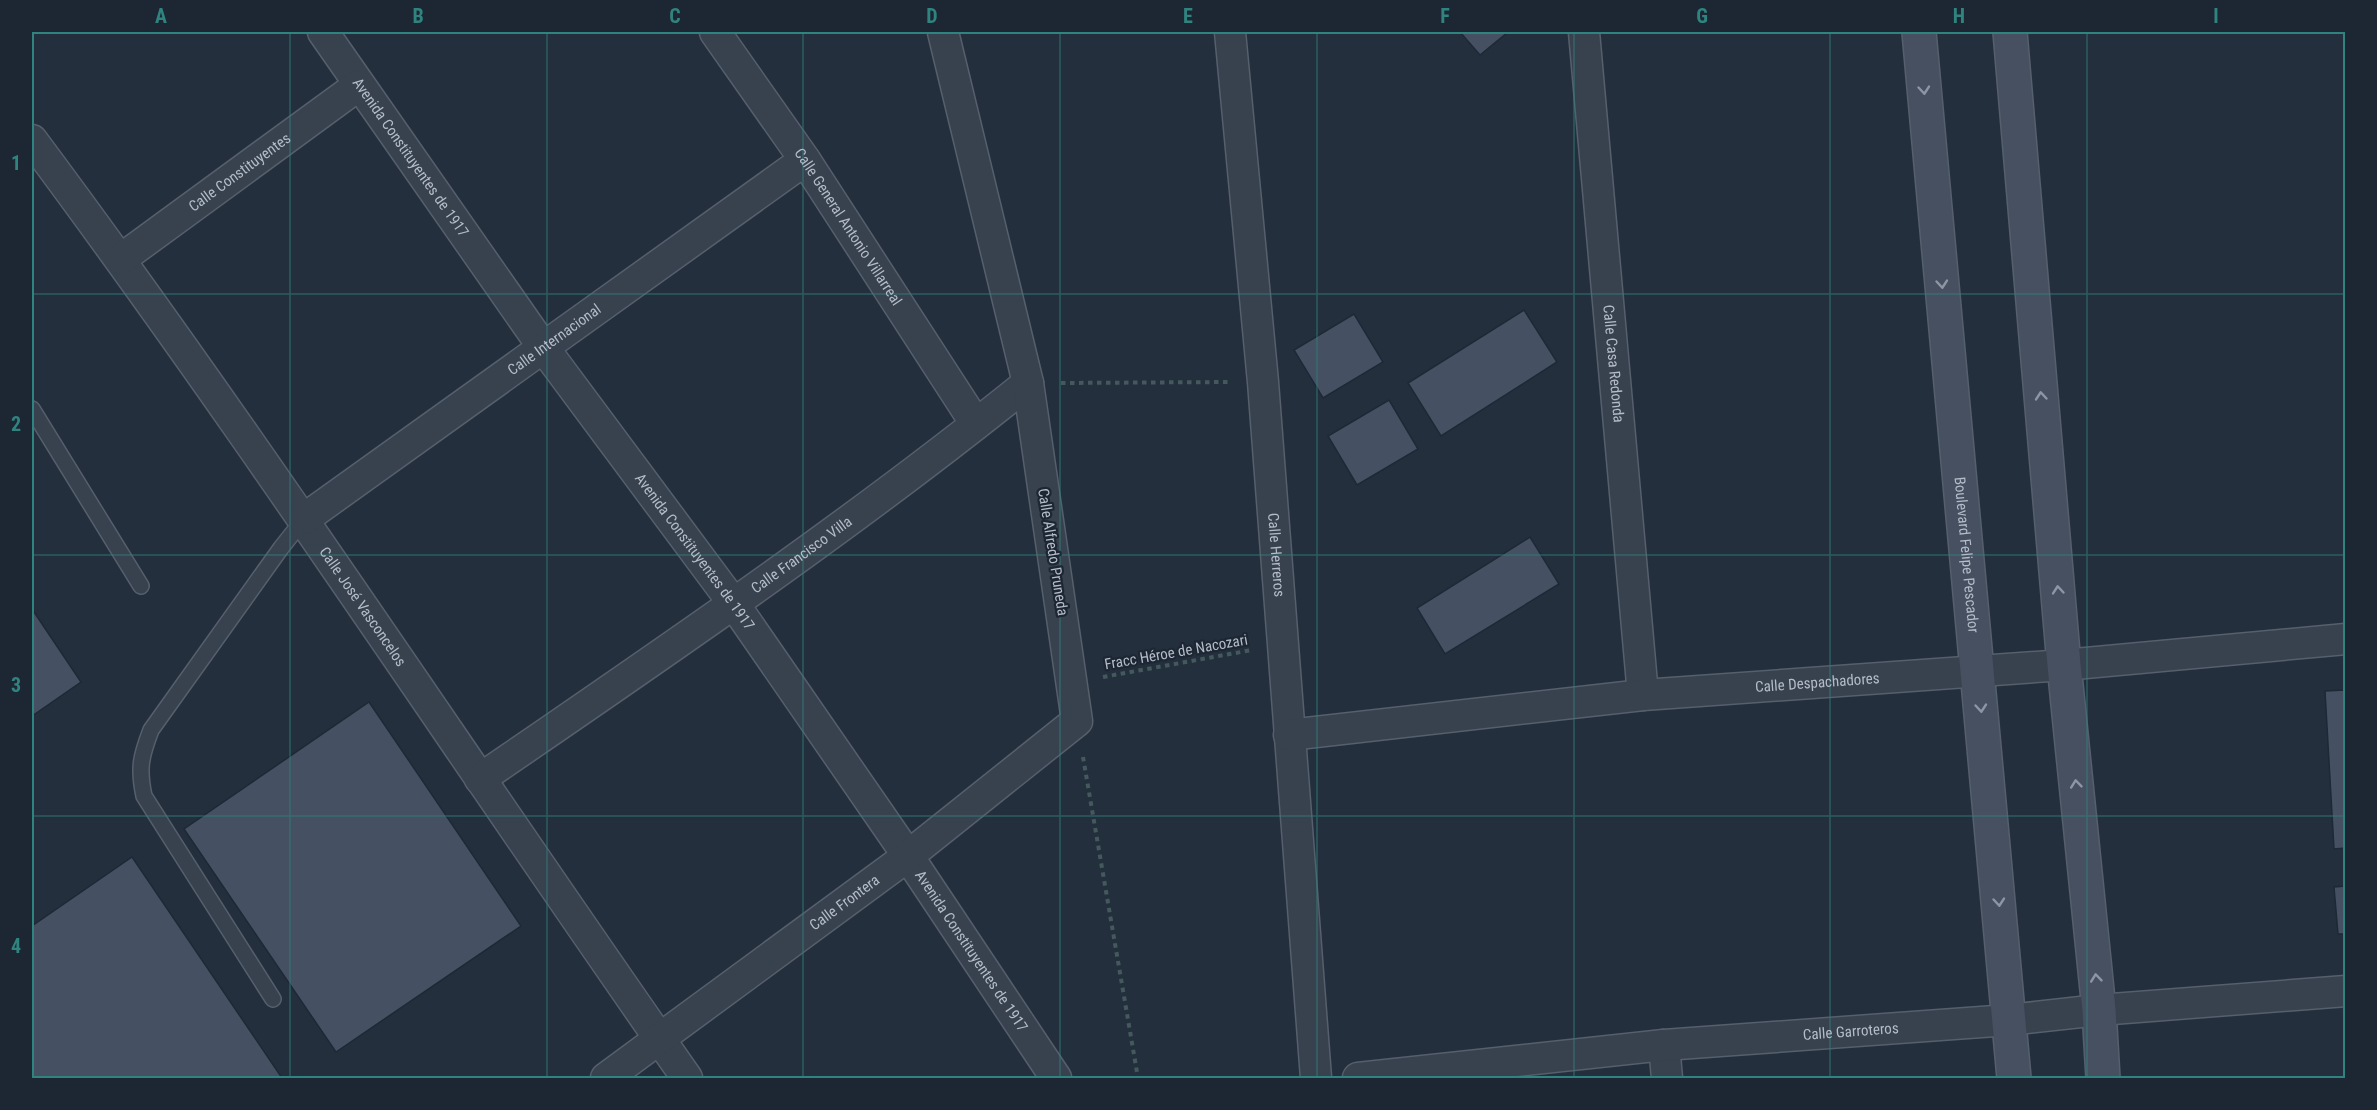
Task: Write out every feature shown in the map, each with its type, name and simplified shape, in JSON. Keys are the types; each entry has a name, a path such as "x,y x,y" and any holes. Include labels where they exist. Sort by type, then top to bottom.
{"street":[{"name":"Avenida Constituyentes de 1917","path":"323,32 543,347 734,604 908,856 1056,1078"},
{"name":"Calle General Antonio Villarreal","path":"715,32 805,160 976,424"},
{"name":"Calle Alfredo Pruneda","path":"943,32 1028,383 1077,721"},
{"name":"Calle Herreros","path":"1230,32 1263,382 1316,1078"},
{"name":"Calle Casa Redonda","path":"1584,32 1643,695"},
{"name":"Boulevard Felipe Pescador","path":"1919,32 2014,1078"},
{"path":"2010,32 2064,665 2099,1010 2103,1078"},
{"name":"Calle Constituyentes","path":"121,259 359,85"},
{"name":"Calle José Vasconcelos","path":"32,140 121,259 304,519 687,1078"},
{"name":"Calle Internacional","path":"304,519 805,160"},
{"name":"Calle Francisco Villa","path":"480,779 734,604 1028,383"},
{"name":"Calle Despachadores","path":"1289,735 1643,695 2064,665 2346,639"},
{"name":"Calle Frontera","path":"606,1078 908,856 1077,721"},
{"name":"Calle Garroteros","path":"1358,1078 1664,1046 2009,1020 2099,1010 2346,991"},
{"path":"1664,1046 1667,1078"}],"lane":[{"path":"32,409 141,586"},
{"path":"273,999 144,796 139,774 142,754 151,730 304,519"}],"path":[{"path":"1028,383 1263,382"},
{"name":"Fracc Héroe de Nacozari","path":"1073,682 1283,644"},
{"path":"1077,721 1138,1078"}],"building":[{"path":"1460,32 1508,32 1480,55"},
{"path":"1524,310 1557,362 1441,436 1408,383"},
{"path":"1354,314 1383,362 1323,398 1294,350"},
{"path":"1389,400 1418,449 1357,485 1328,436"},
{"path":"1530,537 1559,584 1445,654 1417,608"},
{"path":"32,609 81,682 32,716"},
{"path":"2346,690 2346,848 2334,849 2325,691"},
{"path":"369,702 521,926 336,1052 184,829"},
{"path":"132,857 282,1078 32,1078 32,926"},
{"path":"2346,886 2346,934 2338,934 2334,887"}]}
